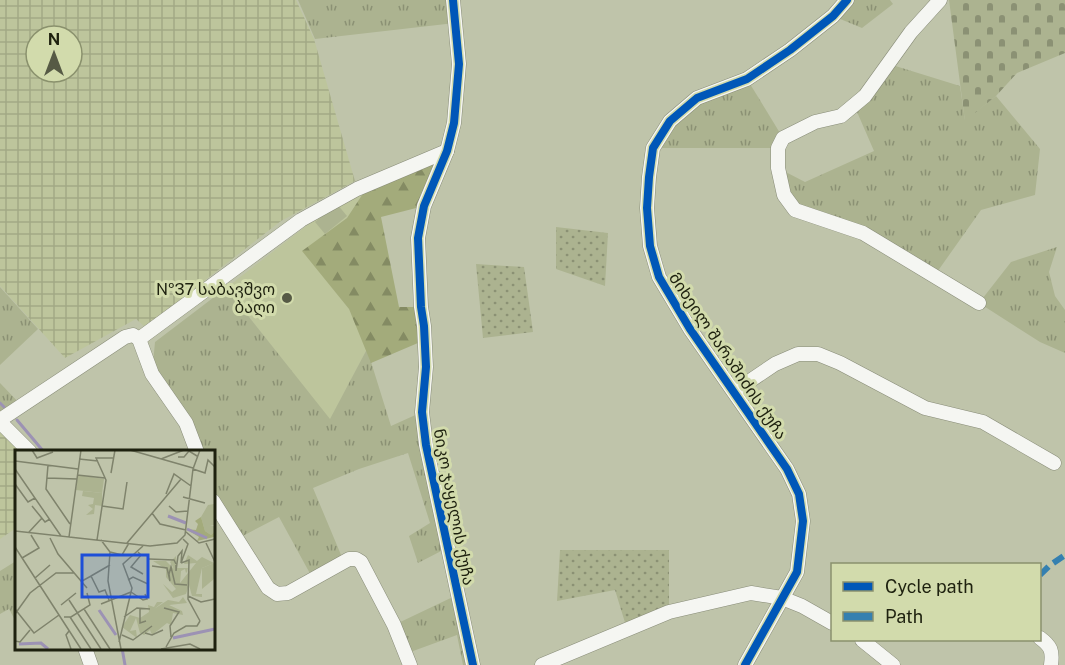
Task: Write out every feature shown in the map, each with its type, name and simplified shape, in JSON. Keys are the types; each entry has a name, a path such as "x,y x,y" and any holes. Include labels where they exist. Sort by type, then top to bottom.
{"street":[{"name":"ნიკო ჯაყელის ქუჩა","path":"453,0 459,64 454,123 447,151 424,206 418,238 426,367 422,412 426,446 473,665"},
{"name":"მიხეილ შარაშიძის ქუჩა","path":"745,665 797,572 803,521 799,494 788,469 690,329 659,277 650,246 647,208 653,148 670,121 697,98 747,79 816,30 847,0"},
{"path":"940,0 911,32 865,96 841,116 815,122 783,138 778,148 778,168 784,195 795,210 862,233 980,303"},
{"path":"139,339 301,220 357,189 447,151"},
{"path":"28,450 0,421 125,337 133,335 139,339 152,374 186,423 196,450"},
{"path":"735,391 775,364 798,354 818,354 926,408 982,422 1054,463"},
{"path":"214,503 268,588 277,594 288,593 349,559 362,562 394,625 410,665"},
{"path":"542,665 669,612 751,593 782,598 831,622"},
{"path":"1041,639 1049,644 1053,653 1051,665"},
{"path":"864,641 893,665"},
{"path":"86,650 91,665"}],"shaded area":[{"path":"0,0 296,0 314,39 355,181 281,221 145,327 136,319 65,358 0,286"},
{"name":"№37 საბავშვო ბაღი","path":"364,192 347,218 303,251 349,309 367,349 330,420 226,288 336,203"},
{"path":"0,422 28,450 15,450 15,529 0,539"}],"green space":[{"path":"298,0 453,0 455,23 315,39"},
{"path":"847,0 890,0 893,4 862,28 833,16"},
{"path":"949,0 1065,0 1065,53 1017,73 996,96 965,121"},
{"path":"889,64 960,86 965,120 996,96 1040,149 1035,195 981,210 935,275 863,233 795,210 778,168 805,182 874,151 854,105"},
{"path":"747,79 783,138 778,148 653,148 697,98"},
{"path":"447,151 424,206 381,217 399,307 421,307 425,340 371,363 349,309 302,251 347,218 364,192 358,181"},
{"path":"337,204 347,216 325,234 315,222"},
{"path":"556,227 608,233 605,286 556,269"},
{"path":"1057,247 1049,272 1055,296 1065,310 1065,353 1040,342 979,303 1011,262"},
{"path":"476,264 524,267 533,332 483,338"},
{"path":"0,287 38,329 0,365"},
{"path":"226,288 330,419 367,349 391,426 422,412 447,548 418,563 409,536 430,523 408,453 359,469 313,488 344,562 313,579 279,517 237,539 214,503 214,450 196,450 152,374 155,342"},
{"path":"0,383 22,406 0,420"},
{"path":"560,550 669,550 669,612 627,629 615,590 557,601"},
{"path":"15,562 15,620 9,609 0,614 0,571"},
{"path":"457,595 473,665 463,665 457,635 405,654 394,625"}],"waterway":[{"path":"0,403 4,407"},
{"path":"17,420 42,450"},
{"path":"122,650 125,665"}],"marked path":[{"path":"1041,574 1065,555"}],"cycle path":[{"path":"453,0 459,64 454,123 447,151 424,206 418,238 426,367 422,412 426,445 473,665"},
{"path":"745,665 797,572 803,521 799,494 787,469 690,329 659,277 650,246 647,208 653,148 670,121 697,98 747,79 790,50 833,16 847,0"}],"place":[{"name":"№37 საბავშვო ბაღი","path":"287,298"}]}
